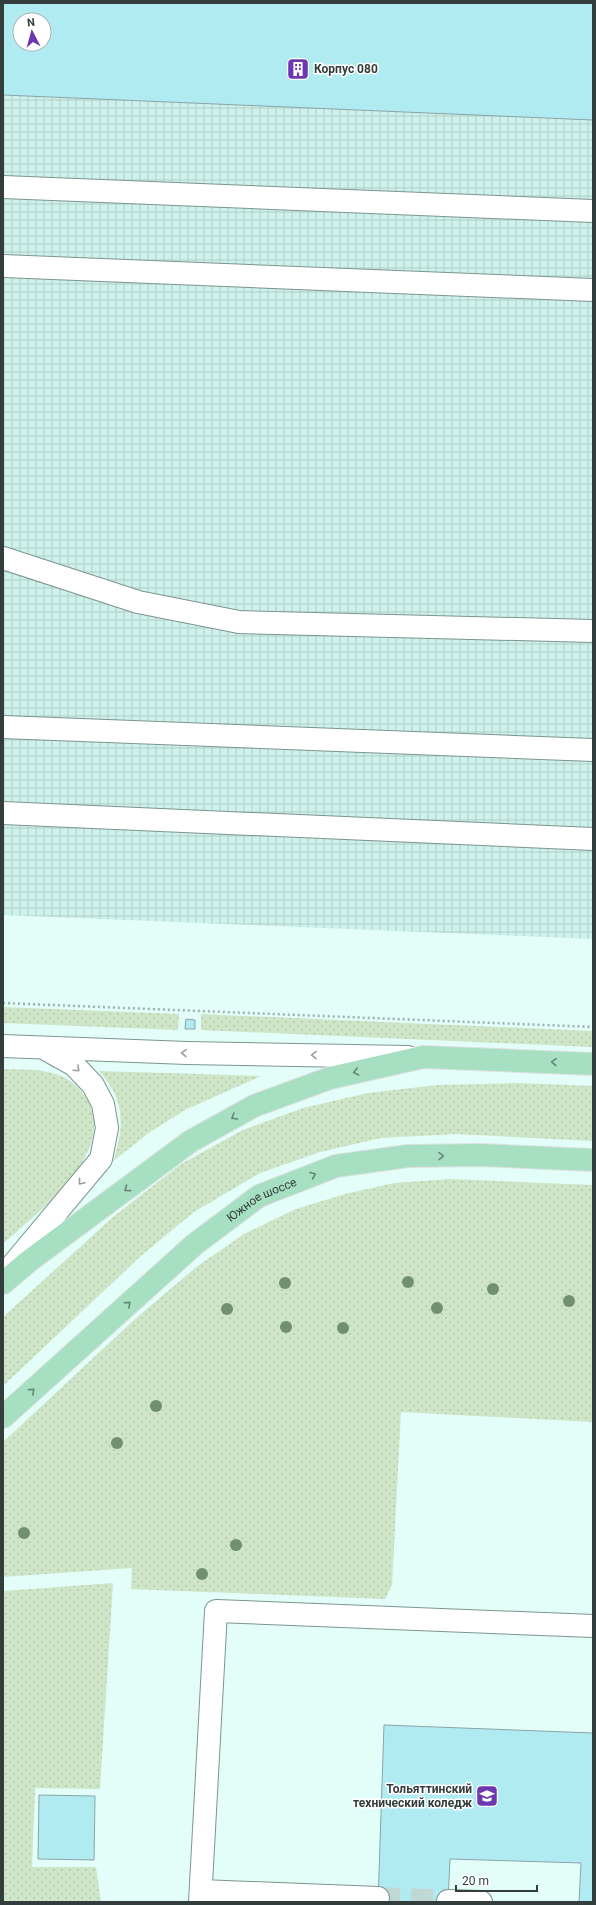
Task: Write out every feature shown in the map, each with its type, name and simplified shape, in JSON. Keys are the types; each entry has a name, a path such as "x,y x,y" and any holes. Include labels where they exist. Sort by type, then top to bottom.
{"main road":[{"path":"3,1283 29,1261 191,1141 254,1106 330,1078 423,1057 593,1064"},
{"name":"Южное шоссе","path":"3,1417 195,1244 259,1196 336,1166 408,1156 480,1155 593,1160"}],"street":[{"path":"3,187 593,211"},
{"path":"3,266 593,290"},
{"path":"3,558 138,602 239,622 593,631"},
{"path":"3,727 593,750"},
{"path":"3,813 593,839"},
{"path":"3,1046 187,1053 423,1057"},
{"path":"3,1276 101,1159 107,1128 103,1104 93,1085 74,1065 44,1048"},
{"path":"378,1898 201,1896 216,1611 593,1626"},
{"path":"448,1901 481,1902"}],"path":[{"path":"3,1003 593,1027"}],"shaded area":[{"path":"3,3 593,3 593,939 3,915"}],"green space":[{"path":"3,1007 179,1014 178,1030 3,1023"},
{"path":"201,1014 593,1031 593,1047 201,1030"},
{"path":"3,1069 40,1071 62,1076 80,1090 88,1101 94,1121 92,1141 83,1162 69,1181 52,1200 3,1244"},
{"path":"99,1071 261,1076 185,1110 150,1132 113,1161 120,1136 120,1113 114,1092 108,1081"},
{"path":"520,1083 593,1086 593,1141 456,1134 381,1138 320,1152 260,1173 194,1212 142,1255 3,1386 3,1317 113,1217 181,1164 243,1130 303,1108 368,1093 437,1085"},
{"path":"449,1179 593,1185 593,1422 401,1412 392,1585 385,1599 131,1589 132,1568 3,1577 3,1442 134,1320 195,1268 244,1234 296,1209 345,1194 394,1183"},
{"path":"113,1583 100,1789 35,1788 32,1867 96,1867 101,1902 3,1902 3,1591"}],"building":[{"name":"Корпус 080","path":"3,3 593,3 593,120 3,95"},
{"path":"186,1019 195,1020 195,1029 185,1029"},
{"name":"Тольяттинский технический коледж","path":"384,1725 593,1733 593,1902 579,1902 581,1863 450,1859 448,1902 378,1902"},
{"path":"39,1795 95,1796 94,1860 38,1859"}],"tunnel":[{"path":"378,1898 448,1901"}],"place":[{"name":"Корпус 080","path":"298,69"},
{"name":"Тольяттинский технический коледж","path":"487,1796"}]}
